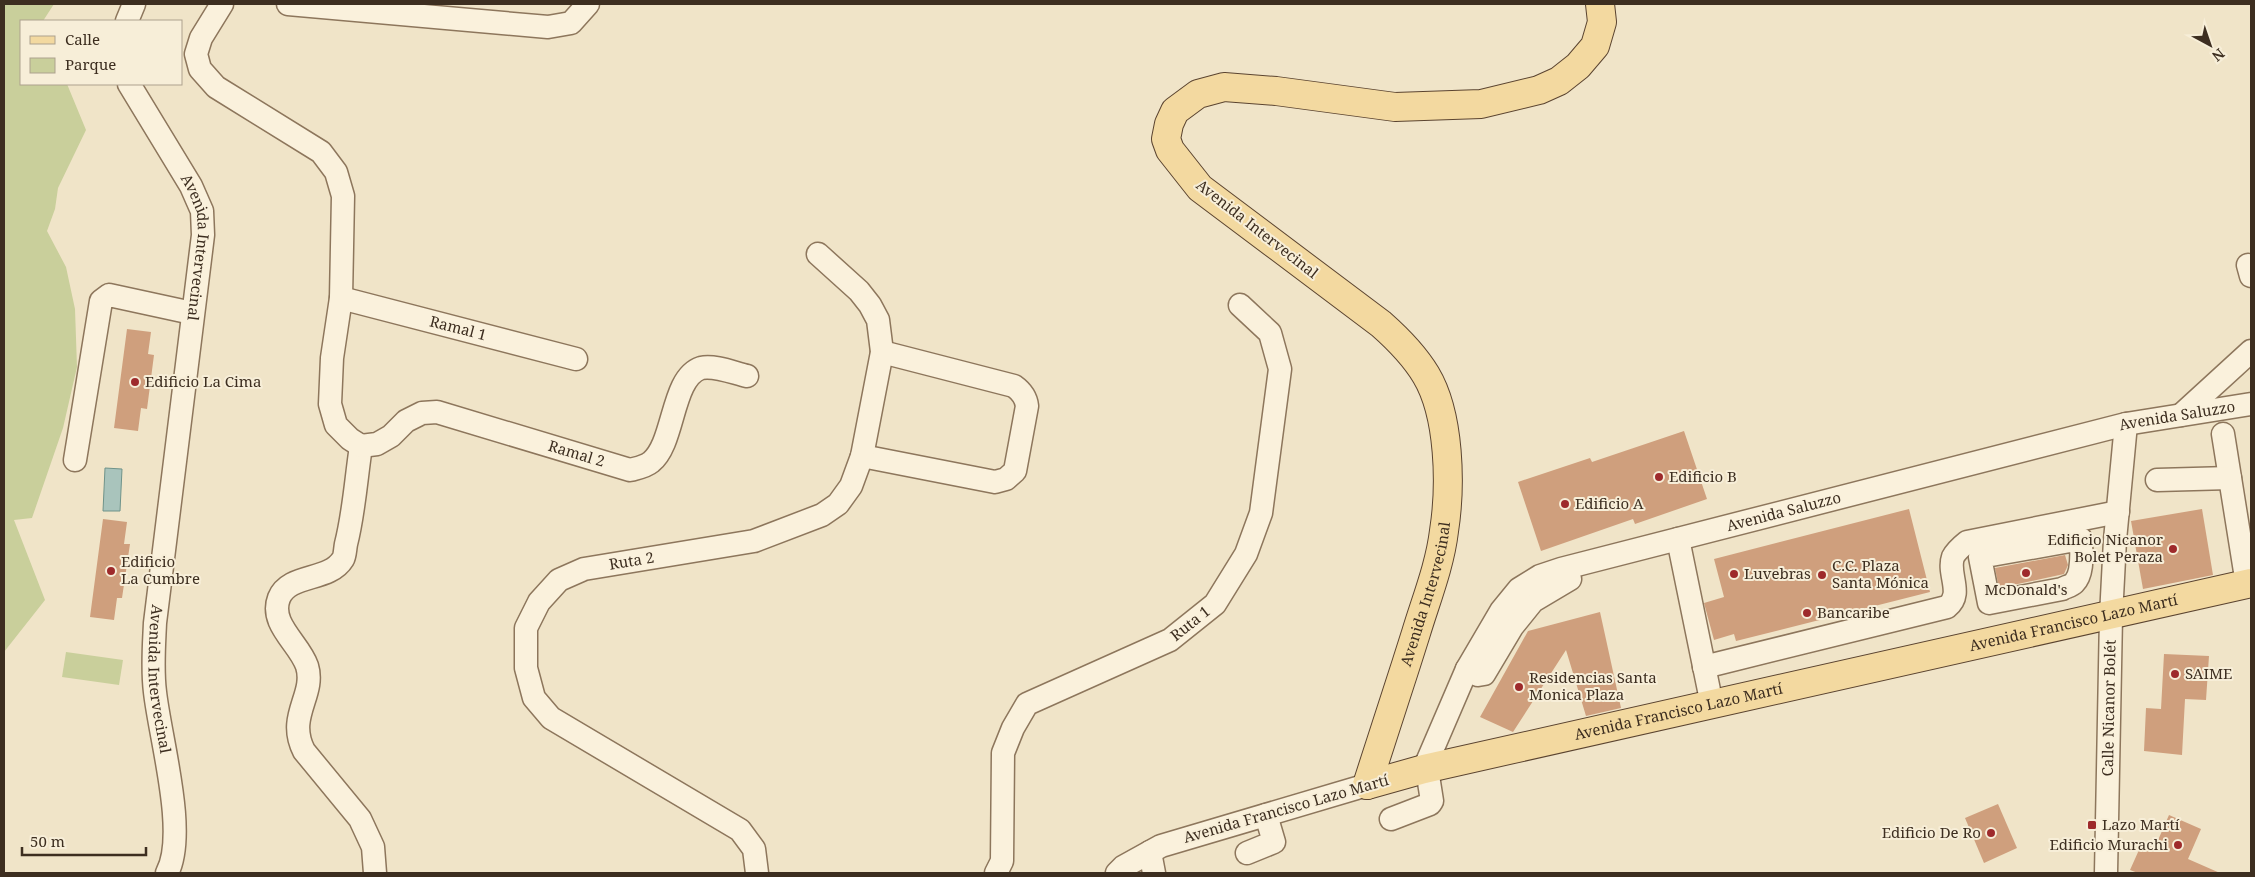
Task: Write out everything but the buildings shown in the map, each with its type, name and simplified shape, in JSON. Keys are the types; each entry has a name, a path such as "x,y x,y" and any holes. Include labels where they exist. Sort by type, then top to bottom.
{"main road":[{"name":"Avenida Intervecinal","path":"1367,785 1428,597 1444,532 1447,482 1446,447 1440,411 1427,376 1406,347 1381,324 1200,188 1170,150 1166,139 1169,124 1175,111 1198,94 1224,87 1276,90 1395,107 1482,104 1539,90 1559,82 1578,66 1594,46 1602,22 1600,4"},
{"name":"Avenida Francisco Lazo Martí","path":"1367,785 1424,769 2249,584"}],"street":[{"path":"127,20 134,4"},
{"path":"222,4 205,32 196,54 200,69 216,87 321,152 336,172 343,196 340,298 332,358 330,404 336,425 350,439 361,446 349,535 343,560 326,573 290,585 280,597 278,609 279,622 307,666 308,678 297,730 299,741 304,751 360,819 373,847 375,873"},
{"path":"288,4 548,27 571,23 588,4"},
{"name":"Avenida Intervecinal","path":"130,85 191,186 202,211 202,235 155,623 153,666 175,834 173,863 167,873"},
{"name":"Ruta 2","path":"757,873 754,849 740,830 550,718 534,698 526,668 526,628 539,602 559,580 584,569 754,541 822,515 838,504 851,486 862,456 882,352 878,320 870,305 859,290 818,254"},
{"path":"75,460 102,301 105,297 109,295 192,313"},
{"name":"Ramal 1","path":"340,298 576,359"},
{"name":"Ruta 1","path":"996,873 1002,861 1003,753 1013,728 1027,704 1170,640 1215,604 1246,554 1261,513 1280,369 1270,334 1240,305"},
{"path":"2181,415 2251,351"},
{"path":"862,456 996,482 1006,479 1015,471 1027,406 1027,400 1019,390 1014,386 882,352"},
{"name":"Ramal 2","path":"361,446 377,444 392,436 406,421 422,413 437,412 630,470 652,462 660,452 685,383 695,372 709,367 747,376"},
{"name":"Avenida Saluzzo","path":"1424,769 1467,669 1501,611 1519,589 1533,580 1561,569 2126,424 2251,404"},
{"name":"Calle Nicanor Bolét","path":"2106,873 2111,616 2115,540 2126,424"},
{"path":"2223,434 2249,584"},
{"path":"2157,480 2230,478"},
{"path":"1704,667 1947,608 1953,603 1955,596 1952,559 1967,542 2118,512"},
{"path":"1678,539 1712,705"},
{"path":"2081,539 2082,558 2079,575 2074,584 2062,589 1989,603 1980,557 2081,539 2115,540"},
{"path":"1467,669 1478,675 1484,674 1512,627 1533,601 1570,578"},
{"path":"1391,819 1430,804 1432,801 1424,769"},
{"name":"Avenida Francisco Lazo Martí","path":"1117,873 1123,867 1152,863 1161,846 1367,785"},
{"path":"1247,853 1274,842 1266,815"}],"green space":[{"path":"4,4 54,4 44,20 20,20 20,85 67,85 86,130 58,188 55,209 47,231 66,267 75,309 77,367 63,428 32,518 14,520 45,600 4,652"},
{"path":"66,652 123,660 119,685 62,677"}],"water":[{"path":"105,468 122,469 120,511 103,511"}],"place":[{"name":"Edificio La Cima","path":"135,382"},
{"name":"Edificio B","path":"1659,477"},
{"name":"Edificio A","path":"1565,504"},
{"name":"Edificio Nicanor Bolet Peraza","path":"2173,549"},
{"name":"Edificio La Cumbre","path":"111,571"},
{"name":"McDonald's","path":"2026,573"},
{"name":"Luvebras","path":"1734,574"},
{"name":"C.C. Plaza Santa Mónica","path":"1822,575"},
{"name":"Bancaribe","path":"1807,613"},
{"name":"SAIME","path":"2175,674"},
{"name":"Residencias Santa Monica Plaza","path":"1519,687"},
{"name":"Lazo Martí","path":"2092,825"},
{"name":"Edificio De Ro","path":"1991,833"},
{"name":"Edificio Murachi","path":"2178,845"}]}
